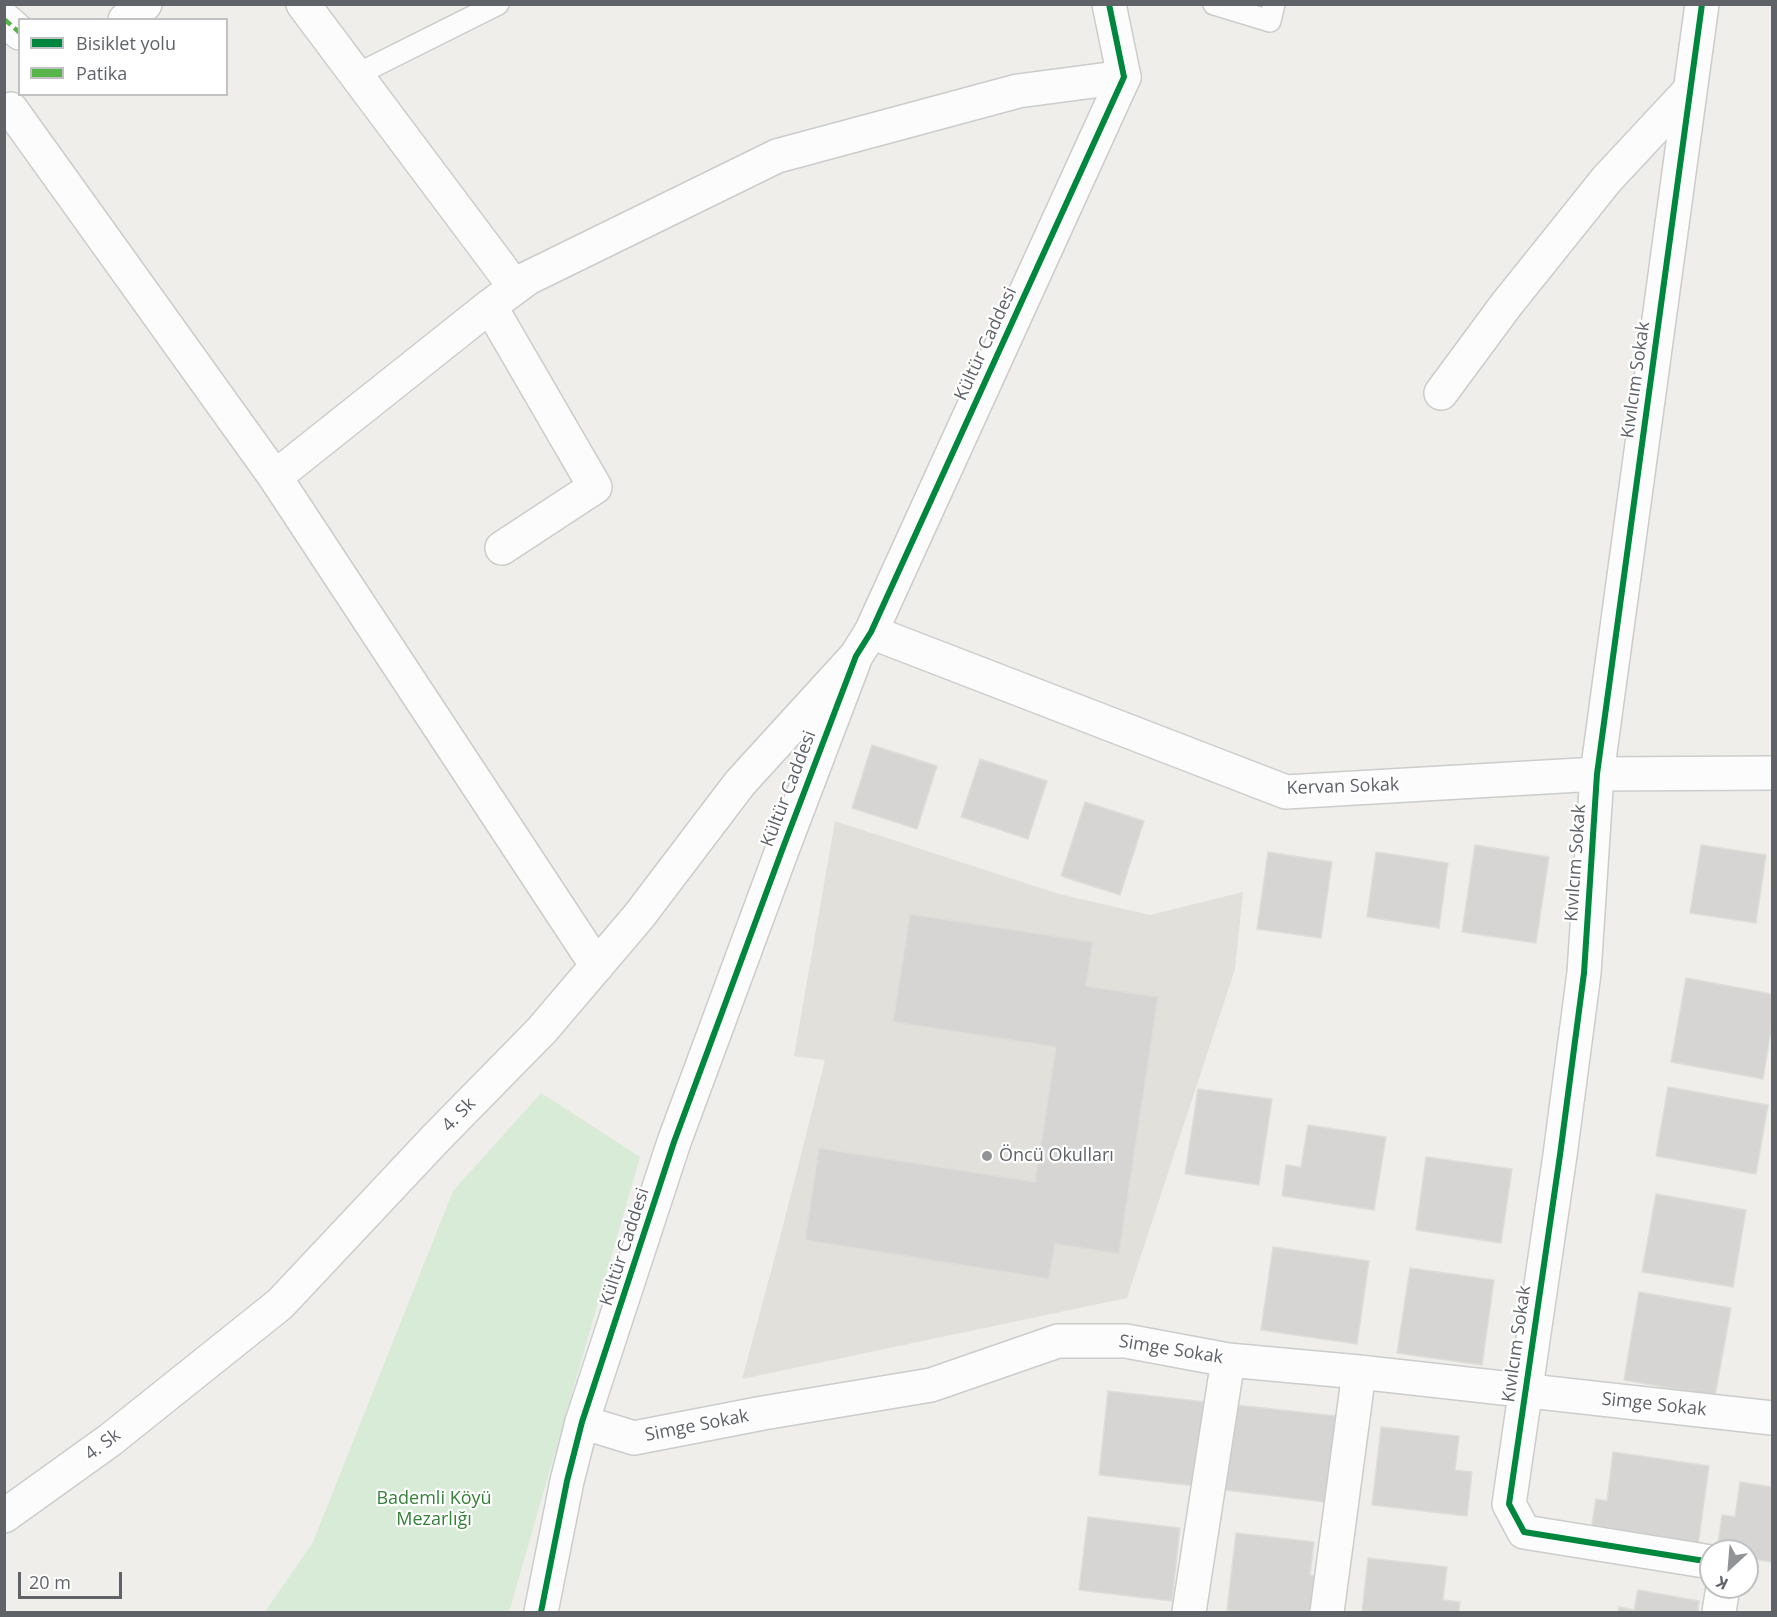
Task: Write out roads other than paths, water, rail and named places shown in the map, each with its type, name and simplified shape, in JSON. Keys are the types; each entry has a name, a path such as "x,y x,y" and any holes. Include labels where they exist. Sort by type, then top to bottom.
{"street":[{"path":"128,18 145,4"},
{"path":"303,4 356,75 503,297 595,486 502,548"},
{"path":"275,477 528,278 777,156 1018,91 1124,77 1109,4"},
{"name":"Kıvılcım Sokak","path":"1699,1560 1524,1532 1509,1504 1584,973 1597,774 1702,4"},
{"path":"4,19 18,31"},
{"name":"Kültür Caddesi","path":"541,1612 567,1481 582,1422 674,1142 776,864 864,644 1124,77"},
{"path":"1441,393 1506,305 1607,180 1690,90"},
{"path":"15,106 275,477 597,966"},
{"name":"Kervan Sokak","path":"864,644 1286,792 1597,774 1773,773"},
{"name":"4. Sk","path":"4,1516 110,1440 280,1304 437,1137 542,1030 639,916 740,783 864,644"},
{"name":"Simge Sokak","path":"582,1422 634,1438 763,1413 931,1385 1058,1341 1126,1341 1228,1359 1773,1418"},
{"path":"1189,1612 1228,1359"},
{"path":"1327,1612 1359,1372"}],"lane":[{"path":"356,75 498,4"},
{"path":"1215,4 1270,21 1274,4"}],"place":[{"name":"Öncü Okulları","path":"987,1156"}],"park label":[{"name":"Bademli Köyü Mezarlığı","path":"434,1509"}]}
